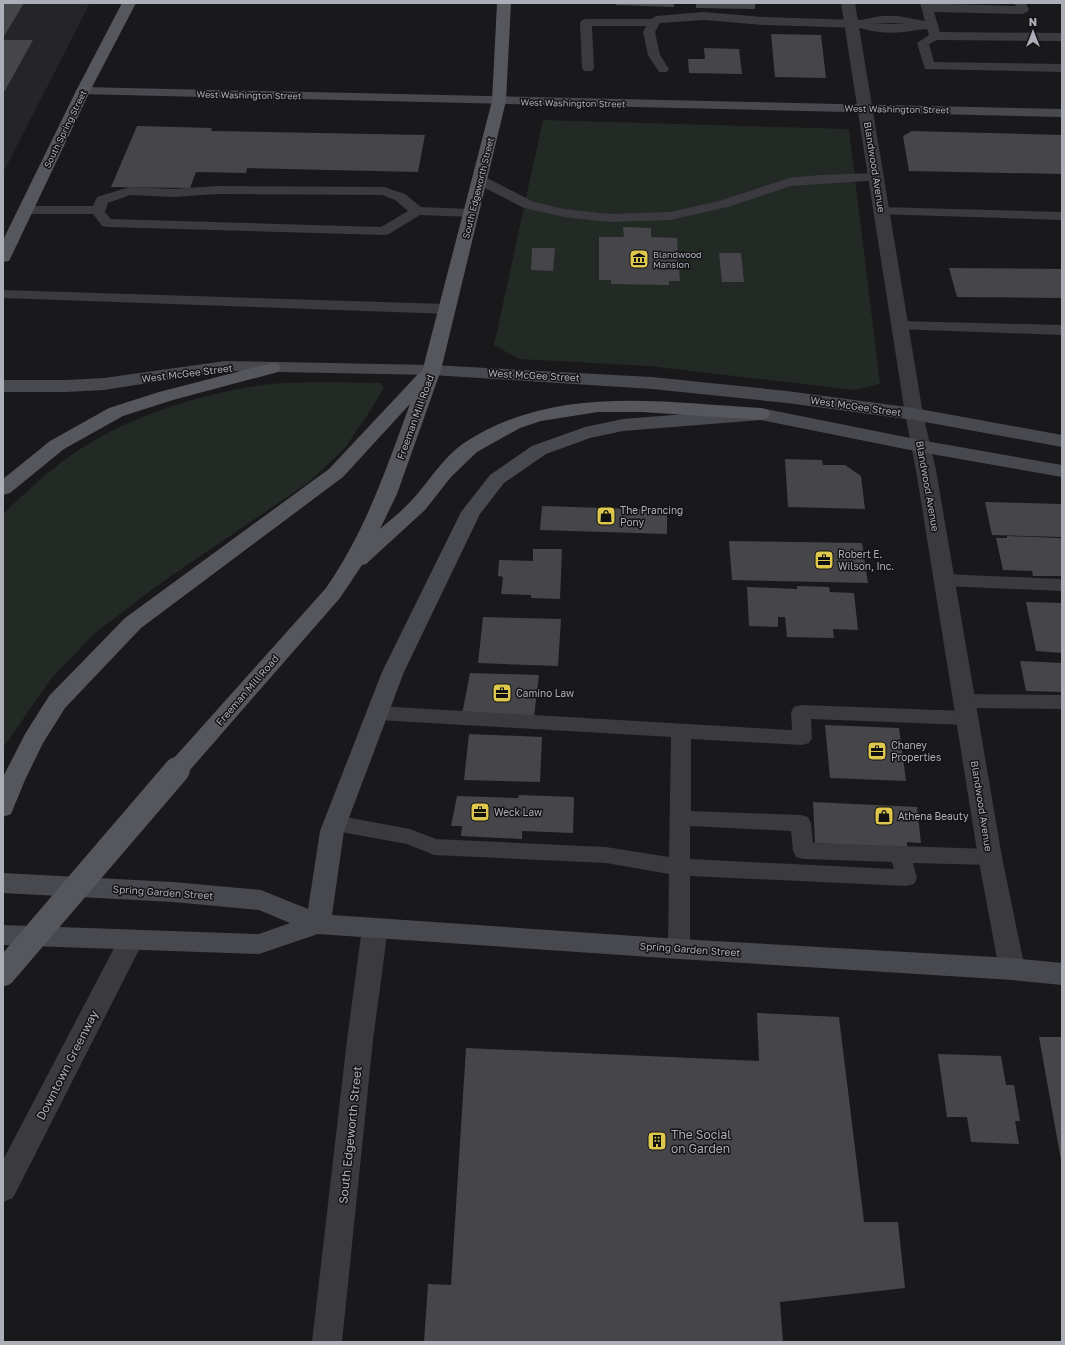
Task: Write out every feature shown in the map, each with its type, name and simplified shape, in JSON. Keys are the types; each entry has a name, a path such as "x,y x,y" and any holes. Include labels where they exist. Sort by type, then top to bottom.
{"main road":[{"name":"South Spring Street","path":"3,256 83,91 128,3"},
{"name":"South Edgeworth Street","path":"432,370 499,101 504,3"},
{"path":"3,489 57,445 116,412 166,396 272,368"},
{"name":"Freeman Mill Road","path":"3,973 182,764 333,593 350,567 387,494 432,370"},
{"path":"3,808 13,780 33,740 57,702 133,623 336,473 432,370"},
{"path":"350,567 418,506 444,472 470,448 513,424 538,416 598,406 642,406 761,414"}],"street":[{"name":"Blandwood Avenue","path":"848,3 856,24 876,177 914,414 944,580 990,857 1012,969"},
{"name":"West Washington Street","path":"83,91 1062,113"},
{"name":"West McGee Street","path":"3,386 66,386 104,384 225,366 432,370 652,383 787,397 914,414 1062,441"},
{"path":"318,924 332,831 393,672 471,512 497,479 539,450 585,433 623,425 761,414 920,446 1062,471"},
{"name":"Spring Garden Street","path":"3,883 173,892 261,900 318,924 679,949 1012,969 1062,974"},
{"name":"Spring Garden Street","path":"3,936 259,944 318,924"},
{"name":"South Edgeworth Street","path":"327,1342 360,1040 375,928"},
{"name":"Downtown Greenway","path":"3,1189 131,940"}],"lane":[{"path":"933,30 926,6 1023,10 1020,3"},
{"path":"663,69 654,55 649,32 656,20 704,16 763,21 856,24 871,20 911,21 933,30 1062,37"},
{"path":"588,68 586,23 654,23"},
{"path":"933,30 923,44 929,66 1062,68"},
{"path":"480,180 529,205 564,213 608,218 670,216 723,204 789,182 820,179 876,177"},
{"path":"416,212 400,197 384,191 225,190 173,193 128,191 102,200 98,212 107,222 384,231 416,212 471,213"},
{"path":"26,210 99,210"},
{"path":"882,210 1062,216"},
{"path":"3,294 447,309"},
{"path":"900,326 1062,330"},
{"path":"944,580 1062,585"},
{"path":"378,713 802,738 801,712 966,709 1062,702"},
{"path":"679,949 681,731"},
{"path":"680,818 801,823 803,851 990,857"},
{"path":"335,823 410,837 434,847 606,855 680,867 906,878 901,854"}],"shaded area":[{"path":"3,3 90,3 3,173"},
{"path":"543,120 849,129 880,384 854,390 648,366 519,359 494,345"},
{"path":"277,383 380,383 384,387 372,408 345,448 309,482 158,585 95,633 50,680 3,748 3,514 27,491 70,456 115,429 140,418 166,408 219,393"}],"building":[{"path":"3,3 24,3 3,38"},
{"path":"616,3 674,3 674,7 616,5"},
{"path":"696,3 755,3 755,9 696,8"},
{"path":"771,34 821,35 826,78 775,77"},
{"path":"3,40 33,40 3,94"},
{"path":"704,48 739,49 742,74 689,73 688,59 705,59"},
{"path":"137,126 212,128 211,131 425,135 418,172 247,168 246,173 196,172 190,188 111,187"},
{"path":"912,131 1062,135 1062,174 909,171 903,136"},
{"name":"Blandwood Mansion","path":"623,227 651,228 651,237 677,238 680,281 669,281 669,285 611,284 611,280 599,280 599,237 624,237"},
{"path":"532,248 555,248 553,271 531,270"},
{"path":"719,253 741,253 744,282 722,282"},
{"path":"949,268 1062,269 1062,298 957,297"},
{"path":"785,459 822,460 823,465 845,465 861,476 865,509 788,507"},
{"path":"985,502 1062,504 1062,537 992,535"},
{"path":"542,506 667,510 667,534 540,530"},
{"path":"1007,536 1060,538 1062,540 1062,576 1033,576 1032,571 1003,570 996,538 1007,538"},
{"path":"729,541 862,543 868,583 732,580"},
{"path":"533,549 562,549 560,599 531,598 531,595 501,594 503,577 498,576 499,560 533,561"},
{"path":"797,586 829,587 830,592 854,593 858,630 833,629 834,638 787,637 785,617 778,617 778,627 749,626 747,587 797,589"},
{"path":"1026,602 1062,603 1062,653 1036,651"},
{"path":"483,617 561,619 558,666 478,663"},
{"path":"1020,661 1062,663 1062,692 1026,691"},
{"path":"470,673 539,675 534,717 462,714"},
{"path":"825,725 899,728 906,781 830,778"},
{"path":"469,734 542,737 540,782 464,780"},
{"path":"519,795 574,797 573,833 522,831 522,839 461,836 462,826 451,826 457,796 518,798"},
{"path":"813,802 917,807 921,843 907,842 907,848 815,843"},
{"name":"The Social on Garden","path":"757,1013 839,1017 864,1222 898,1222 905,1288 780,1302 783,1342 424,1342 428,1284 451,1285 466,1048 759,1061"},
{"path":"1039,1037 1062,1037 1062,1160 1061,1160"},
{"path":"938,1054 1001,1056 1006,1085 1014,1085 1020,1121 1015,1121 1019,1144 971,1142 967,1117 947,1117"}],"place":[{"name":"Blandwood Mansion","path":"639,259"},
{"name":"The Prancing Pony","path":"606,516"},
{"name":"Robert E. Wilson, Inc.","path":"824,560"},
{"name":"Camino Law","path":"502,693"},
{"name":"Chaney Properties","path":"877,751"},
{"name":"Weck Law","path":"480,812"},
{"name":"Athena Beauty","path":"884,816"},
{"name":"The Social on Garden","path":"657,1141"}]}
